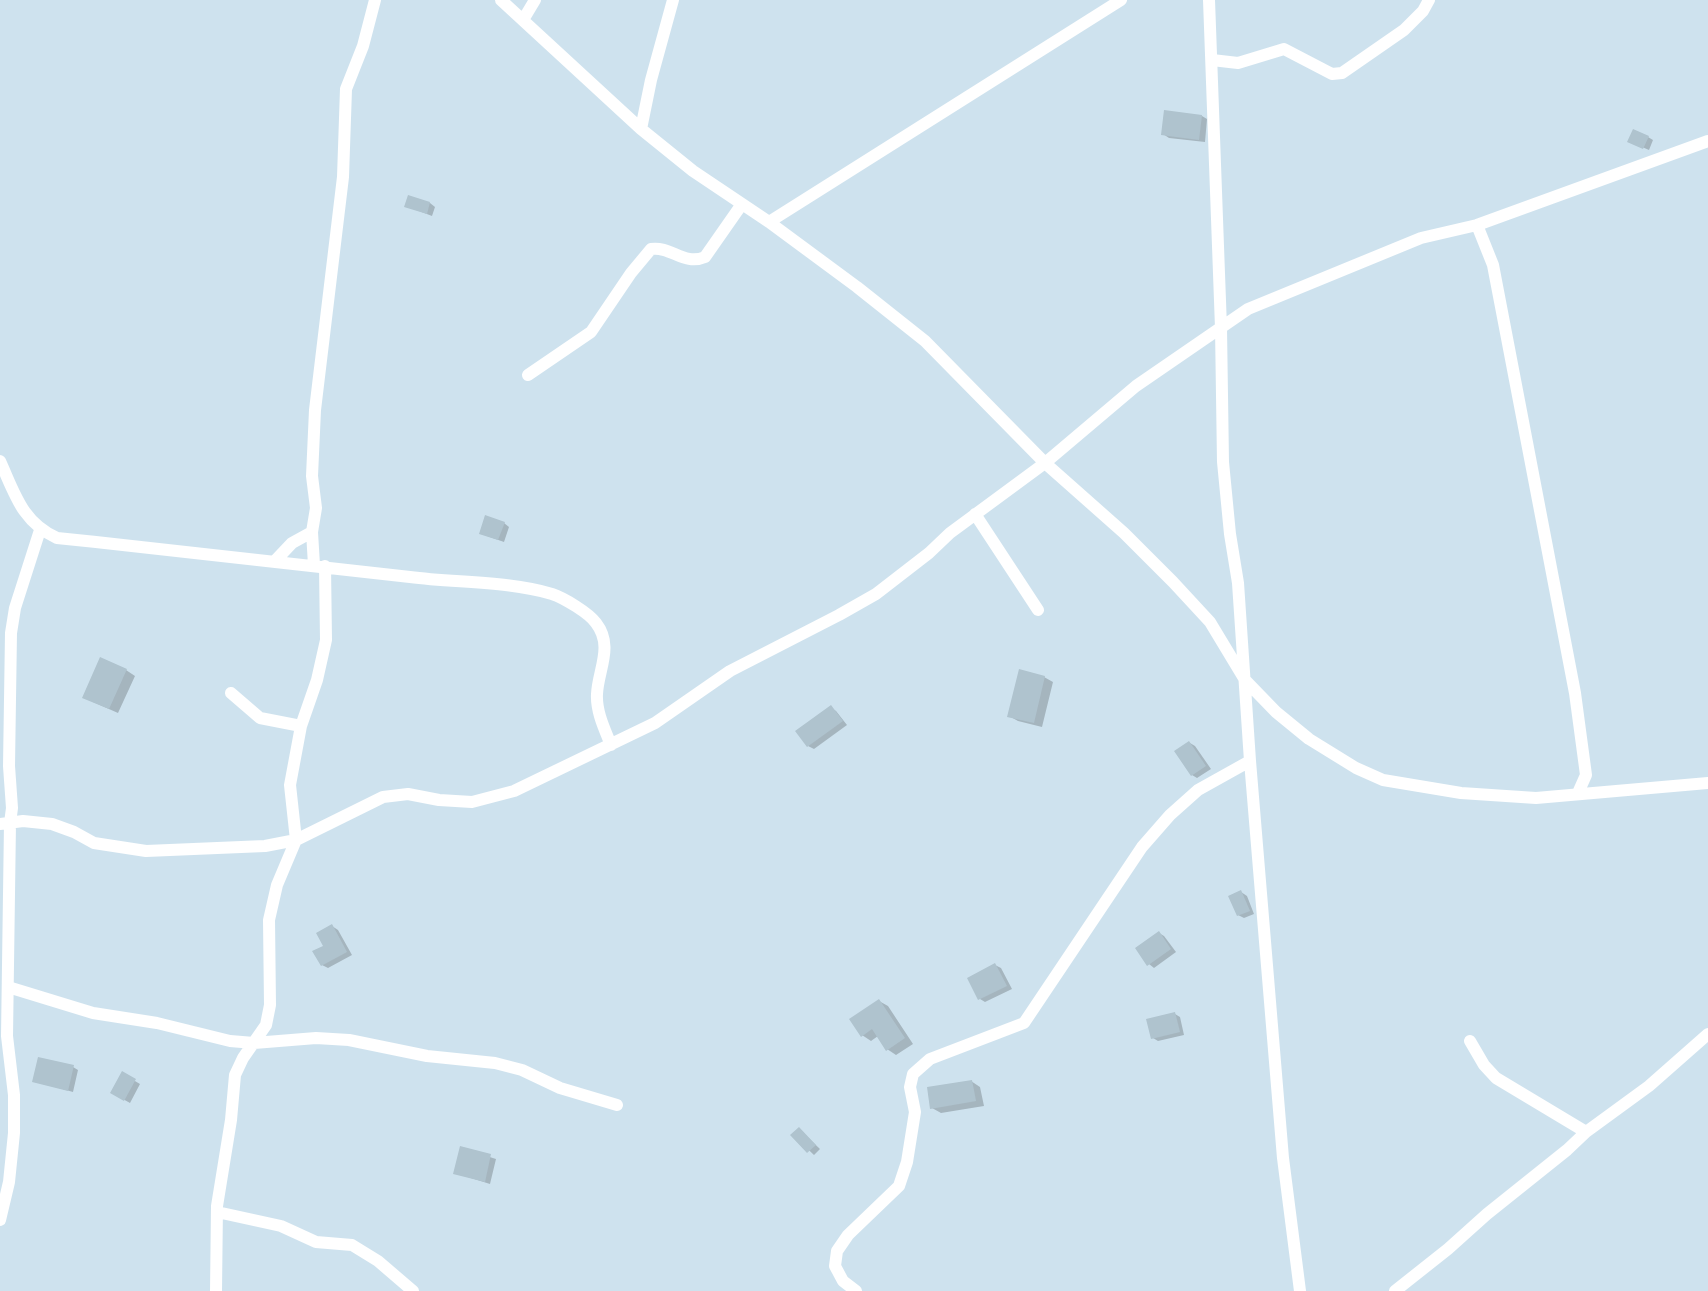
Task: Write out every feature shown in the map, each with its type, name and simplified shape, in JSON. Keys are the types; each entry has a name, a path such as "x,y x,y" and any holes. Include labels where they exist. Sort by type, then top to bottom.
{"street":[{"path":"216,1291 217,1212 235,1075 243,1058 266,1025 271,1004 269,920 277,886 296,840 290,785 301,726 317,680 326,640 320,566 312,532 316,508 312,476 315,410 343,177 346,89 363,46 375,0"},
{"path":"501,0 641,129 693,171 769,222 925,341 1045,463 1124,533 1182,592 1210,622 1245,680 1276,712 1309,739 1356,768 1383,780 1472,794 1536,797 1708,783"},
{"path":"523,20 535,0"},
{"path":"641,129 673,0"},
{"path":"769,222 1121,0"},
{"path":"1209,0 1223,462 1238,583 1283,1158 1300,1291"},
{"path":"1212,60 1238,63 1284,49 1332,74 1342,73 1404,30 1423,11 1429,0"},
{"path":"5,823 23,821 52,824 94,843 146,851 265,846 296,840 383,797 408,794 439,800 472,802 498,797 654,723 730,671 876,594 975,514 1045,463 1136,386 1248,309 1421,238 1477,225 1708,141"},
{"path":"528,375 591,332 631,273 651,249 659,248 695,261 705,257 742,204"},
{"path":"1477,225 1493,265 1575,693 1586,775 1578,793"},
{"path":"0,461 24,512 40,530 57,538 457,583 521,587 555,595 576,606 596,623 605,644 604,662 596,695 600,717 611,745"},
{"path":"975,514 1038,610"},
{"path":"0,1220 9,1182 14,1133 14,1095 7,1036 5,823 12,808 9,766 10,633 15,608 40,530"},
{"path":"274,562 292,543 312,532"},
{"path":"231,693 260,718 301,726"},
{"path":"856,1291 844,1281 835,1266 837,1251 848,1235 899,1186 907,1162 915,1112 910,1087 914,1074 930,1059 1024,1023 1142,847 1170,815 1198,790 1250,761"},
{"path":"1586,775 1602,790"},
{"path":"8,987 93,1013 167,1025 230,1041 254,1043 316,1038 349,1040 427,1056 495,1063 522,1069 560,1088 617,1105"},
{"path":"1395,1291 1586,1132 1649,1086 1708,1034"},
{"path":"1471,1041 1496,1078 1586,1132"},
{"path":"217,1212 281,1226 316,1242 352,1245 377,1261 413,1291"}],"building":[{"path":"1164,110 1202,115 1199,140 1161,135"},
{"path":"1633,129 1649,136 1643,149 1627,142"},
{"path":"408,195 430,202 427,214 404,207"},
{"path":"485,515 505,522 498,540 479,534"},
{"path":"100,657 127,669 109,709 82,698"},
{"path":"1019,669 1045,676 1034,723 1007,717"},
{"path":"831,705 843,721 807,747 795,731"},
{"path":"1189,741 1206,766 1191,776 1174,751"},
{"path":"1241,890 1250,911 1237,916 1228,896"},
{"path":"332,924 347,952 321,966 312,951 323,946 316,933"},
{"path":"1159,931 1171,949 1147,966 1135,948"},
{"path":"995,963 1007,986 978,1000 967,978"},
{"path":"879,999 905,1038 886,1051 872,1029 861,1037 849,1019"},
{"path":"1175,1012 1180,1032 1151,1039 1146,1019"},
{"path":"38,1057 74,1065 68,1091 32,1082"},
{"path":"122,1071 136,1079 124,1101 110,1093"},
{"path":"972,1080 976,1101 930,1109 927,1087"},
{"path":"799,1127 816,1145 807,1153 790,1135"},
{"path":"460,1146 491,1154 485,1182 453,1174"}]}
